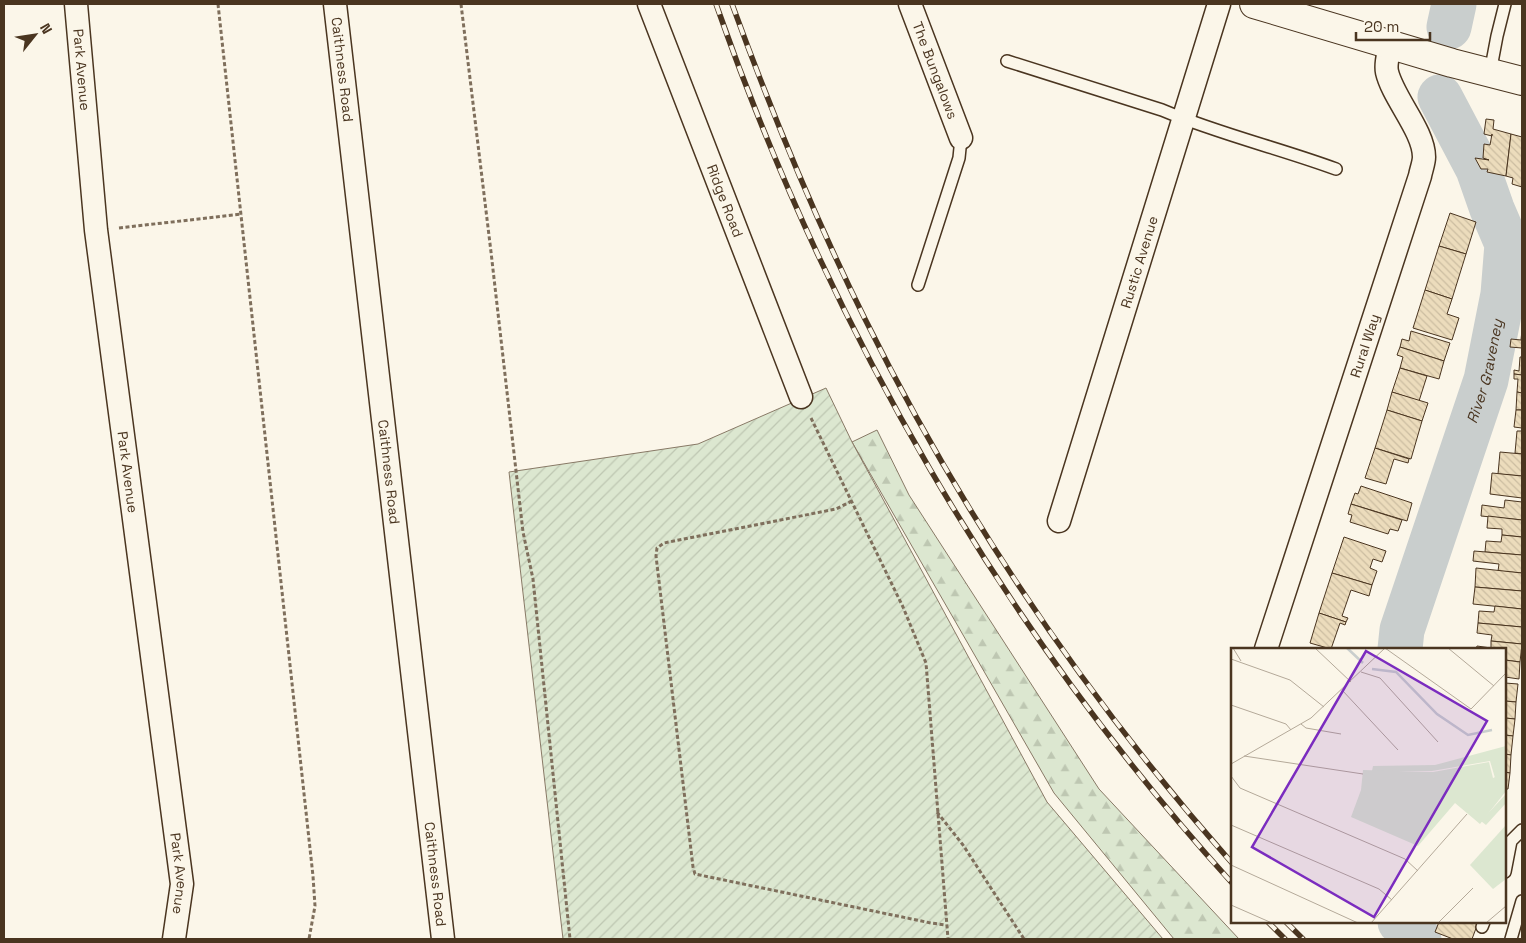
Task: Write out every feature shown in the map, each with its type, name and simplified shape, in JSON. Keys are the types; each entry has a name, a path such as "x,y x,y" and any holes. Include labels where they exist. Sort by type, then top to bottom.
{"main road":[{"path":"1254,4 1299,10 1390,45 1522,81"}],"street":[{"name":"Park Avenue","path":"76,4 96,230 182,884 174,939"},
{"name":"Caithness Road","path":"336,4 444,939"},
{"name":"Ridge Road","path":"649,4 801,398"},
{"name":"The Bungalows","path":"910,4 961,138"},
{"name":"Rustic Avenue","path":"1059,521 1219,4"},
{"name":"Rural Way","path":"1266,648 1420,176 1424,156 1420,140 1387,71 1390,45"}],"lane":[{"path":"1490,73 1505,4"},
{"path":"1007,61 1162,110 1183,119 1296,154 1336,169"},
{"path":"918,285 959,158 961,138"},
{"path":"1506,867 1511,841 1522,830"},
{"path":"1511,939 1522,902"}],"path":[{"path":"218,4 313,876 315,906 309,939"},
{"path":"461,4 492,252 523,532 532,579 570,939"},
{"path":"96,230 242,214"},
{"path":"801,398 903,607 926,663 948,939"},
{"path":"852,501 836,510 664,544 657,548 656,556 693,867 695,874 946,925"},
{"path":"937,812 963,845 1024,939"}],"green space":[{"path":"826,388 852,442 1047,802 1163,939 563,939 509,472 698,444"},
{"path":"877,430 909,495 1099,789 1239,939 1174,939 1054,793 852,442"}],"building":[{"path":"1486,119 1494,120 1493,129 1511,134 1506,176 1487,172 1488,169 1481,169 1475,158 1489,160 1483,158 1484,144 1490,145 1492,136 1484,134"},
{"path":"1511,134 1522,137 1522,187 1512,184 1513,178 1506,176"},
{"path":"1450,213 1476,222 1466,254 1439,246"},
{"path":"1439,246 1466,254 1452,299 1425,290"},
{"path":"1425,290 1452,299 1447,314 1459,318 1452,340 1413,328"},
{"path":"1522,330 1522,348 1510,347 1511,339 1521,340"},
{"path":"1411,331 1450,343 1444,361 1400,347 1402,339 1409,341"},
{"path":"1400,347 1444,361 1439,379 1400,368 1403,357 1397,355"},
{"path":"1520,357 1522,357 1522,375 1514,374 1514,370 1519,371"},
{"path":"1400,368 1427,376 1419,401 1392,392"},
{"path":"1514,374 1522,375 1522,393 1517,392 1518,379 1514,379"},
{"path":"1392,392 1428,403 1422,421 1387,410"},
{"path":"1517,392 1522,393 1522,410 1516,410"},
{"path":"1387,410 1422,421 1411,459 1375,448"},
{"path":"1516,410 1522,410 1522,428 1514,427"},
{"path":"1517,431 1522,431 1522,454 1515,453"},
{"path":"1375,448 1409,459 1408,463 1394,459 1386,484 1365,478"},
{"path":"1500,452 1522,454 1522,476 1498,474"},
{"path":"1492,473 1522,476 1522,498 1490,494"},
{"path":"1361,486 1412,503 1407,521 1351,504 1355,493 1358,494"},
{"path":"1505,500 1522,502 1522,520 1481,516 1482,505 1504,508"},
{"path":"1351,504 1402,520 1398,531 1390,529 1388,534 1350,522 1352,515 1348,514"},
{"path":"1488,516 1522,520 1522,537 1502,535 1502,529 1487,528"},
{"path":"1502,535 1522,537 1522,555 1485,552 1486,541 1501,542"},
{"path":"1344,537 1386,551 1382,562 1373,559 1370,568 1377,571 1372,585 1332,573"},
{"path":"1474,551 1522,555 1522,573 1498,571 1499,564 1473,561"},
{"path":"1476,568 1522,573 1522,591 1475,587"},
{"path":"1332,573 1372,585 1369,596 1351,590 1342,616 1348,618 1346,622 1319,613"},
{"path":"1475,587 1522,591 1522,609 1473,604"},
{"path":"1495,606 1522,609 1522,627 1478,623 1479,611 1494,612"},
{"path":"1319,613 1346,622 1345,625 1340,623 1331,648 1310,643"},
{"path":"1478,623 1522,627 1522,644 1491,641 1492,635 1477,633"},
{"path":"1491,641 1522,644 1520,662 1506,660 1506,648 1491,648"},
{"path":"1506,660 1520,662 1519,679 1506,677"},
{"path":"1506,683 1518,684 1516,702 1506,701"},
{"path":"1506,701 1516,702 1515,719 1506,718"},
{"path":"1506,718 1515,719 1513,736 1506,735"},
{"path":"1506,735 1513,736 1511,755 1506,754"},
{"path":"1506,754 1511,755 1510,773 1506,772"},
{"path":"1506,772 1510,773 1508,789 1506,789"},
{"path":"1439,923 1478,923 1472,939 1453,939 1435,932"}],"waterway":[{"name":"River Graveney","path":"1449,27 1454,4"},
{"name":"River Graveney","path":"1400,648 1402,630 1486,380 1503,294 1507,244 1478,169 1440,97"},
{"name":"River Graveney","path":"1401,923 1419,939"}],"railway":[{"path":"716,4 761,124 812,242 868,357 930,469 997,578 1070,684 1148,786 1231,882"},
{"path":"732,4 778,124 828,241 865,319 943,464 1030,603 1078,670 1127,736 1231,862"},
{"path":"1269,923 1285,939"},
{"path":"1287,923 1303,939"}]}
